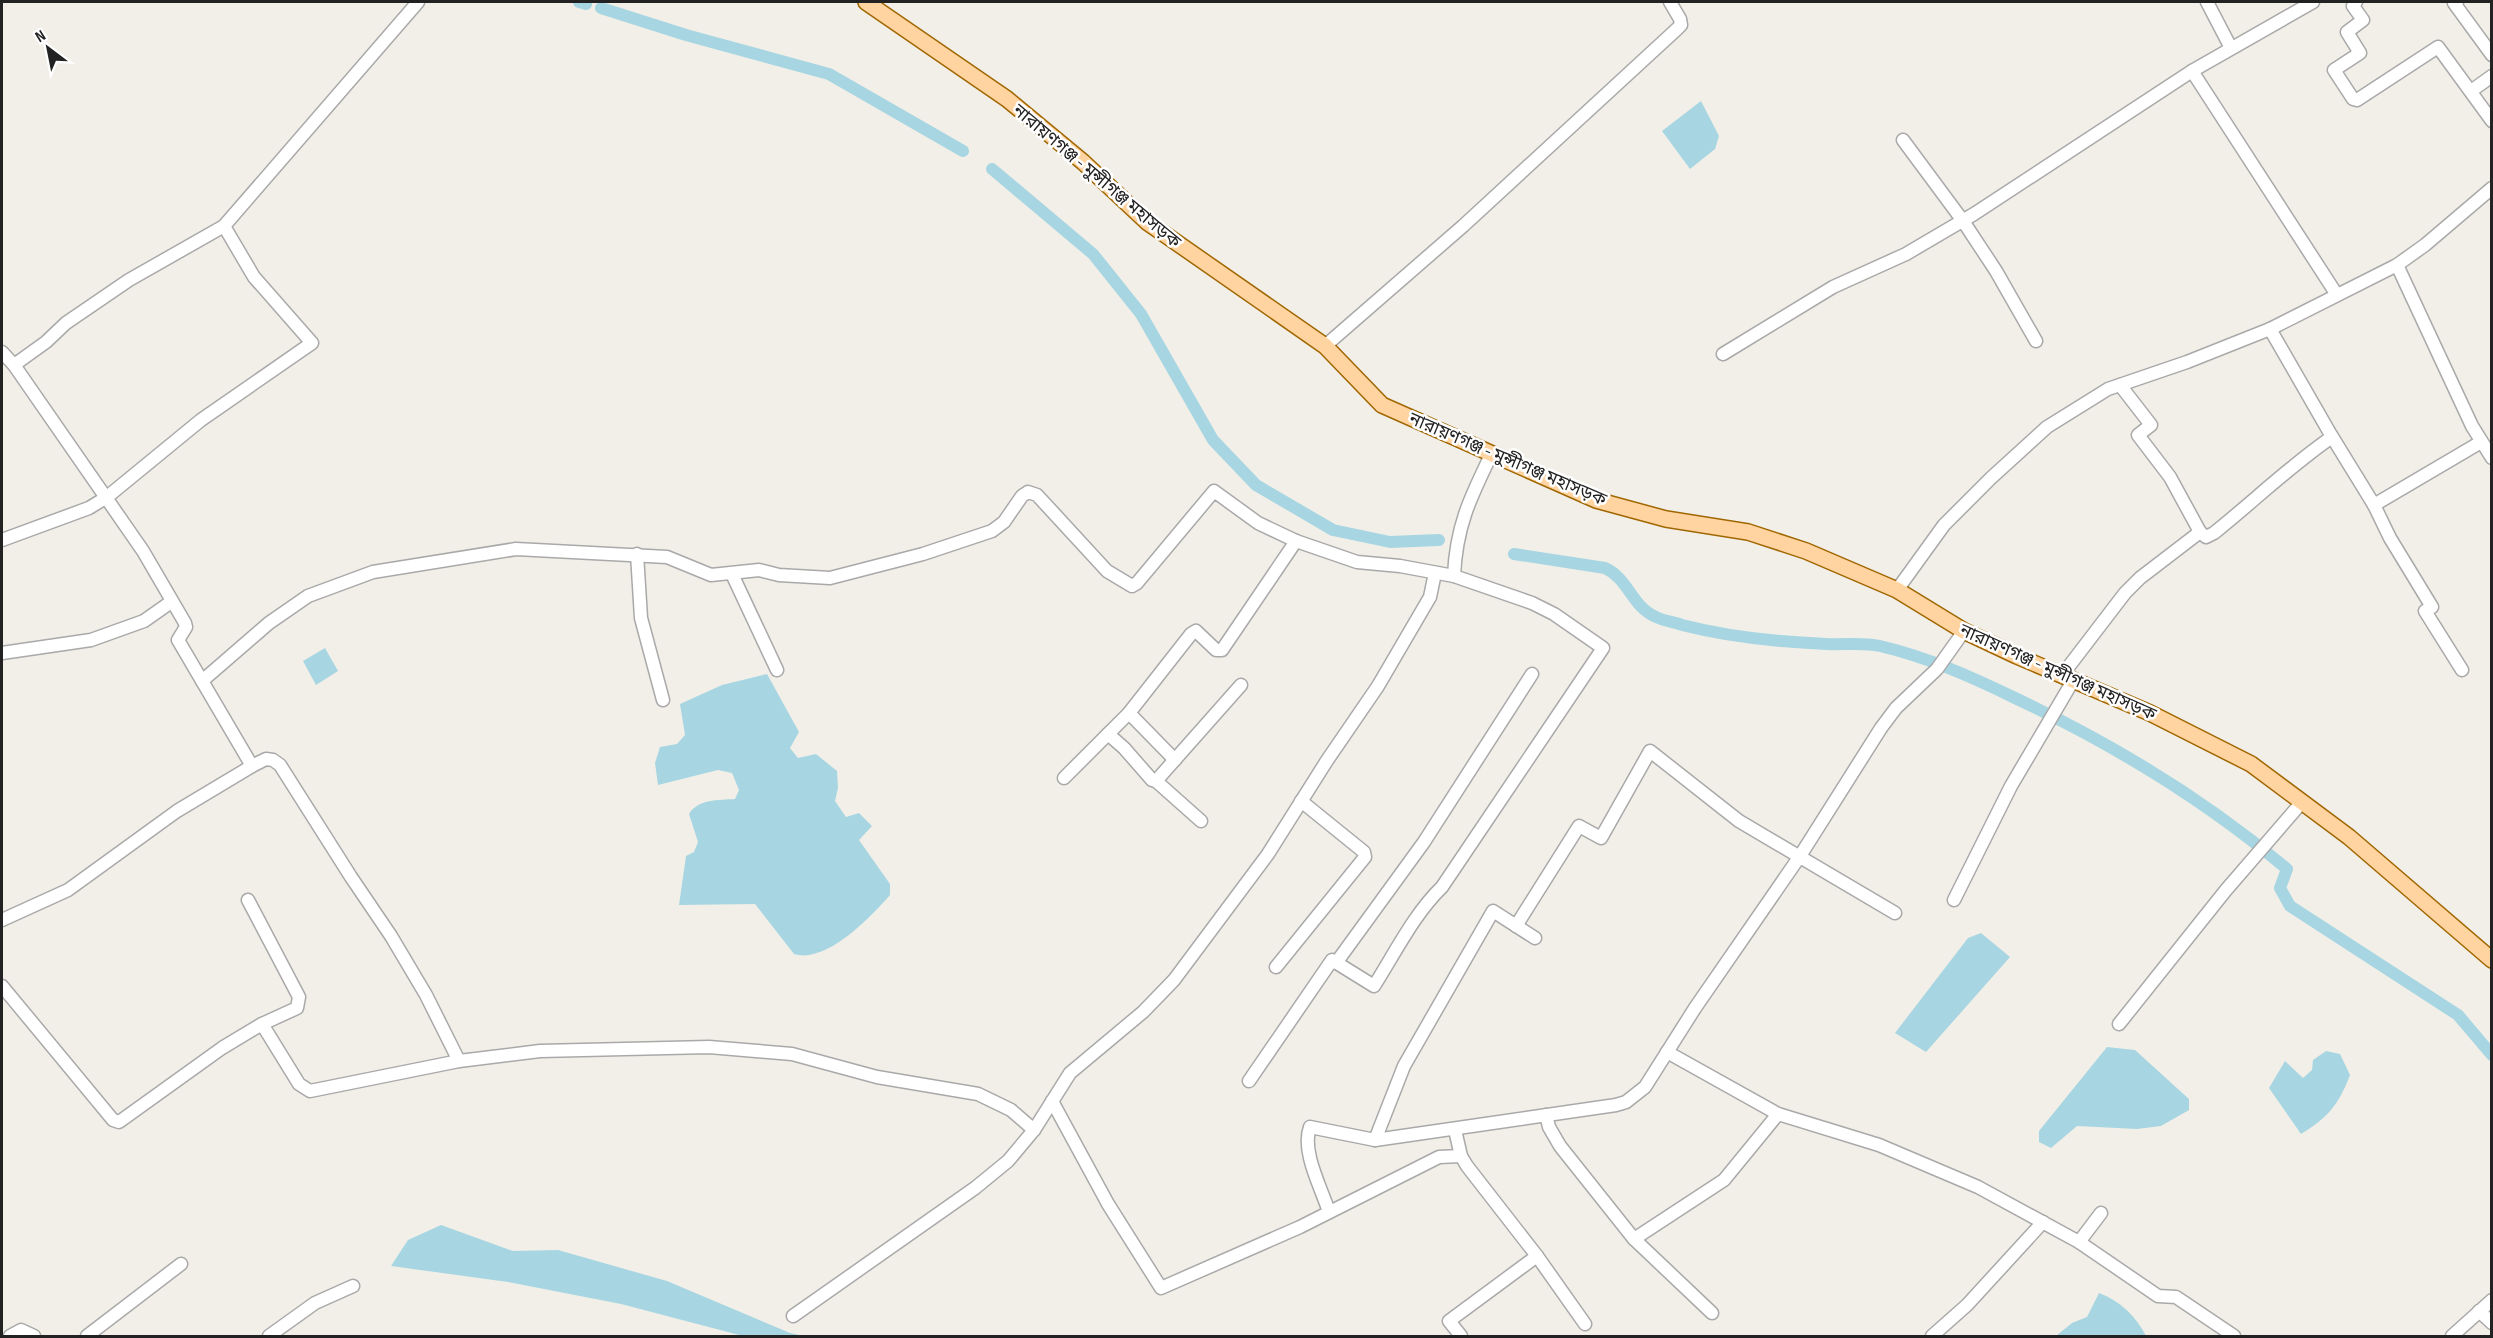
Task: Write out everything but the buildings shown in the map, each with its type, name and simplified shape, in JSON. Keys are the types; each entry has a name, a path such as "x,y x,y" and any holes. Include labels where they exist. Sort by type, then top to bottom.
{"main road":[{"name":"নারায়ণগঞ্জ - মুন্সীগঞ্জ মহাসড়ক","path":"866,2 1007,99 1083,162 1147,222 1325,346 1382,405 1596,500 1666,519 1748,532 1806,551 1897,590 1964,631 2150,713 2251,764 2349,837 2492,960"}],"street":[{"path":"14,365 46,342 66,323 129,280 224,226 418,2"},
{"path":"1325,346 1463,226 1677,29 1681,25 1680,18 1670,2"},
{"path":"2208,2 2231,48"},
{"path":"1723,354 1833,287 1906,254 1963,221 2192,71 2313,2"},
{"path":"2356,2 2353,6 2362,20 2347,32 2360,52 2334,70 2355,100 2438,47 2492,121"},
{"path":"2457,2 2454,3 2492,55"},
{"path":"2192,71 2337,295"},
{"path":"2471,91 2492,76"},
{"path":"1903,140 1963,221 1996,271 2036,341"},
{"path":"1897,590 1944,525 2047,427 2108,389 2270,329 2397,265 2425,245 2492,188"},
{"path":"2,540 89,508 107,497 201,420 312,343 254,277 224,226"},
{"path":"2397,265 2472,426 2492,458"},
{"path":"2270,329 2432,607 2425,611 2462,670"},
{"path":"2,352 14,365 143,551 186,627 178,640 252,766"},
{"path":"2120,385 2151,425 2138,435 2170,477 2200,532 2206,537 2282,477 2307,453 2332,437"},
{"path":"2374,505 2481,442"},
{"path":"1454,576 1455,547 1465,508 1491,454"},
{"path":"202,681 269,623 308,596 373,572 516,549 668,557 711,575 759,570 779,575 830,578 923,554 992,531 1004,522 1022,496 1028,492 1037,495 1107,572 1132,586 1137,583 1214,491 1258,523 1296,541 1357,561 1454,576 1554,614 1603,648 1442,887 1432,896 1374,986 1332,960 1249,1081"},
{"path":"1954,900 2039,737 2056,710 2068,677 2125,593 2140,578 2200,532"},
{"path":"1064,778 1129,713 1194,632 1200,634 1216,650 1222,650 1296,541"},
{"path":"637,554 641,618 663,700"},
{"path":"794,1316 975,1188 1008,1161 1034,1130 1070,1073 1143,1012 1174,980 1268,854 1378,686 1430,597 1435,573"},
{"path":"732,574 777,670"},
{"path":"2,653 91,640 144,621 171,602"},
{"path":"1329,1212 1312,1160 1307,1136 1310,1126 1375,1140 1455,1130 1626,1102 1645,1087 1800,856 1881,728 1896,708 1937,669 1964,631"},
{"path":"1336,963 1424,842 1532,674"},
{"path":"1156,781 1241,685"},
{"path":"1129,713 1175,760"},
{"path":"1108,734 1152,780 1201,821"},
{"path":"1516,926 1579,826 1601,838 1650,751 1739,821 1895,913"},
{"path":"2,920 68,890 177,811 252,766 266,759 273,759 280,765 351,878 392,936 426,995 459,1061"},
{"path":"1276,967 1365,857 1364,852 1301,801"},
{"path":"2120,1024 2182,943 2302,802"},
{"path":"2,986 112,1120 119,1122 222,1048 262,1024 297,1008 299,997 248,900"},
{"path":"1375,1140 1404,1066 1493,910 1535,938"},
{"path":"262,1024 299,1084 310,1091 459,1061 540,1051 709,1047 792,1054 878,1077 978,1094 1011,1110 1034,1130"},
{"path":"1667,1052 1778,1114 1879,1145 1978,1187 2079,1242 2158,1296 2176,1297 2234,1336"},
{"path":"1052,1101 1108,1204 1161,1288 1300,1227 1439,1157 1461,1156"},
{"path":"1634,1239 1724,1180 1778,1114"},
{"path":"1546,1115 1549,1127 1560,1146 1634,1239 1712,1313"},
{"path":"1455,1130 1461,1156 1467,1166 1537,1256 1585,1324"},
{"path":"2079,1242 2101,1213"},
{"path":"1932,1336 1967,1305 2043,1222"},
{"path":"1461,1336 1449,1321 1537,1256"},
{"path":"87,1336 181,1264"},
{"path":"270,1336 315,1303 353,1286"},
{"path":"2452,1336 2492,1299"},
{"path":"2479,1311 2492,1323"},
{"path":"10,1336 21,1329 34,1336"}],"water":[{"path":"1701,101 1719,136 1715,149 1690,169 1662,131"},
{"path":"325,648 338,671 316,685 303,661"},
{"path":"767,674 799,732 790,748 798,758 816,754 837,771 838,788 835,801 846,817 859,813 872,826 859,840 890,884 890,895 860,926 833,946 807,955 794,954 755,904 679,905 686,856 694,852 698,842 689,814 703,803 735,799 739,790 732,773 718,770 658,785 655,763 660,747 677,744 685,735 680,704 722,685"},
{"path":"1981,933 2010,957 1926,1052 1895,1033 1968,938"},
{"path":"2107,1047 2135,1050 2189,1099 2189,1110 2161,1126 2137,1129 2077,1126 2051,1148 2039,1142 2039,1131"},
{"path":"2326,1051 2340,1054 2350,1075 2342,1094 2332,1109 2301,1134 2269,1088 2285,1061 2303,1078 2312,1070 2313,1060"},
{"path":"441,1225 513,1251 558,1250 667,1281 790,1333 804,1336 743,1336 621,1304 508,1282 391,1266 408,1240"},
{"path":"2099,1293 2114,1300 2127,1310 2146,1336 2056,1336 2072,1323 2087,1317"}],"waterway":[{"path":"579,2 586,4"},
{"path":"601,8 686,35 829,74 963,151"},
{"path":"992,169 1093,254 1141,314 1213,440 1256,485 1333,530 1390,542 1439,540"},
{"path":"1514,554 1605,568 1620,579 1641,606 1662,620 1717,633 1808,643 1867,644 1915,656 1949,668 2087,734 2191,797 2256,844 2287,869 2280,888 2290,906 2458,1015 2492,1055"}]}
